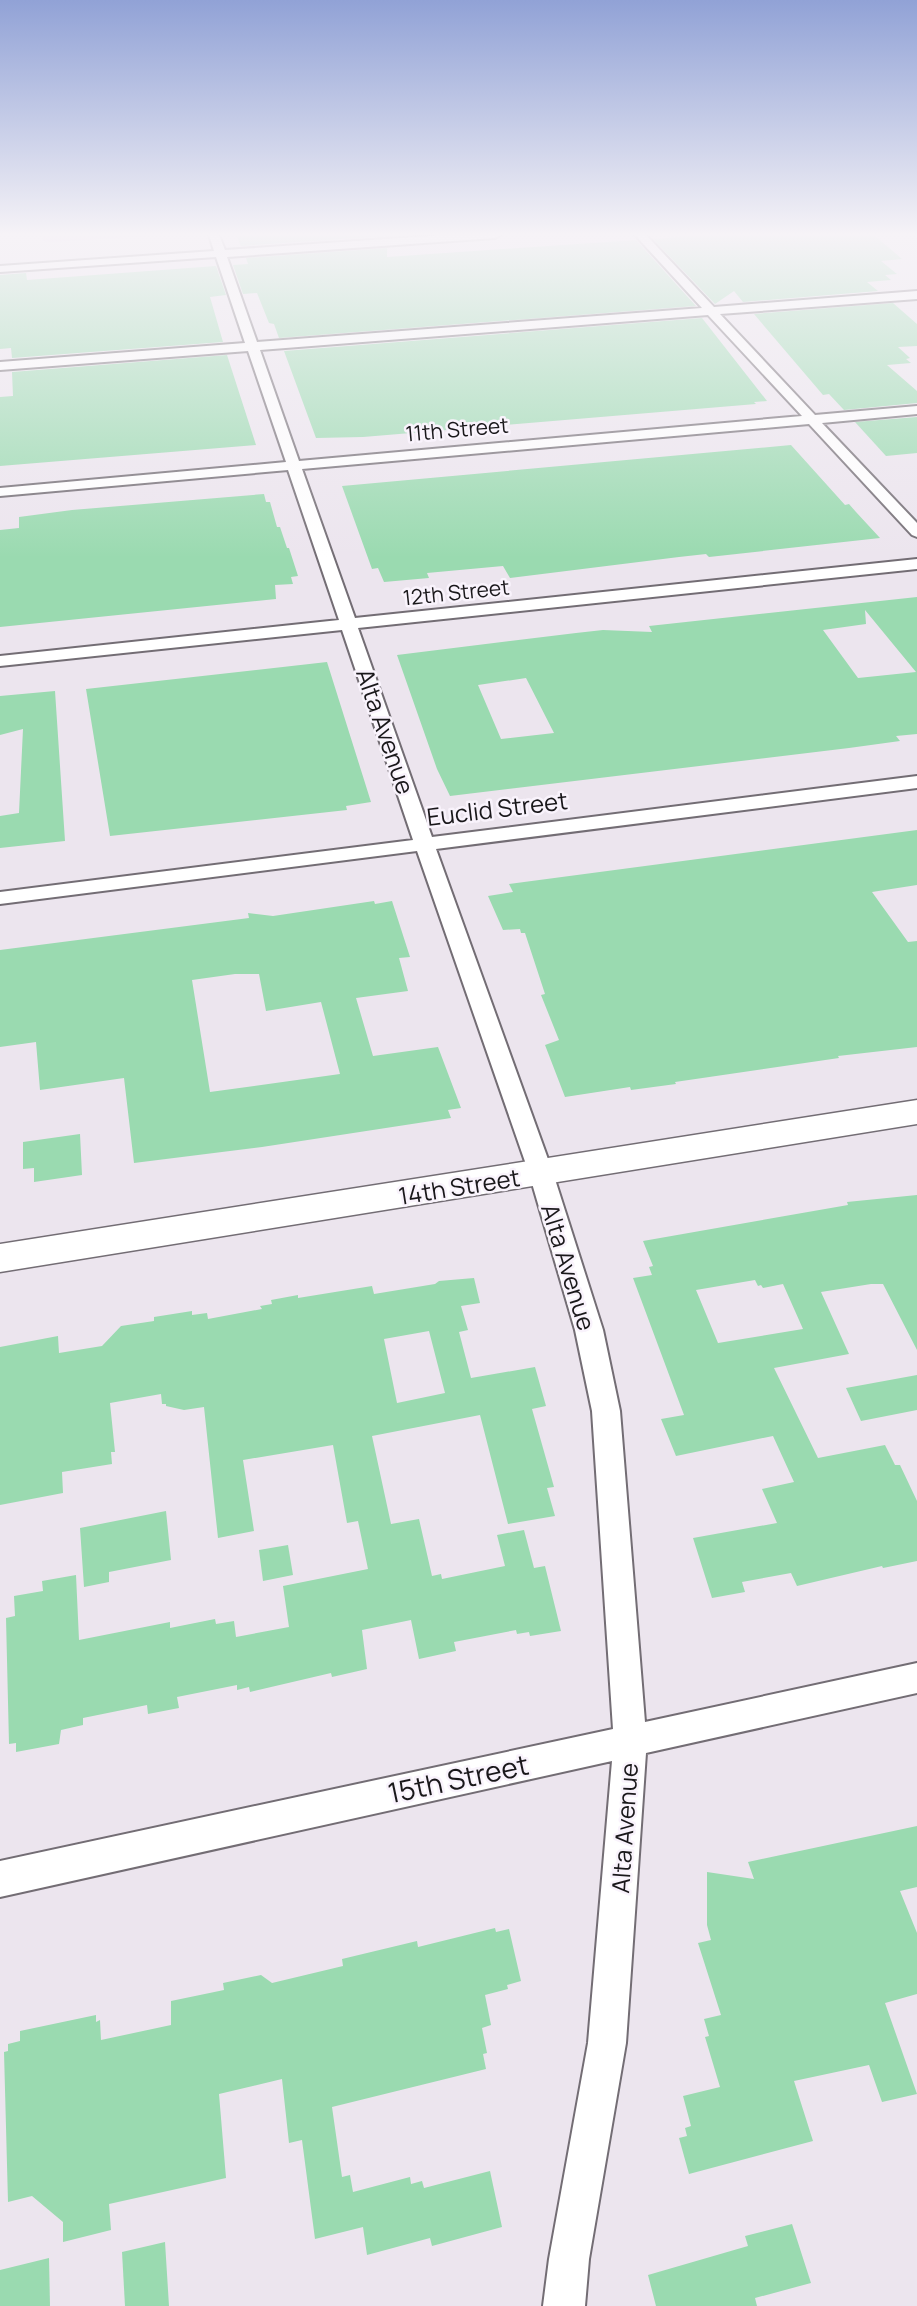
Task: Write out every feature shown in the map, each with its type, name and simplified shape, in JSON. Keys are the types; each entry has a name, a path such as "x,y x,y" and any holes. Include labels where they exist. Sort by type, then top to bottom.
{"street":[{"name":"Alta Avenue","path":"251,343 424,844 541,1173 589,1330 606,1411 630,1740 607,2043 569,2259 564,2306"},
{"path":"0,366 309,343"},
{"path":"740,343 917,532"},
{"name":"11th Street","path":"0,492 917,410"},
{"name":"12th Street","path":"0,661 917,564"},
{"name":"Euclid Street","path":"0,898 917,782"},
{"name":"14th Street","path":"0,1258 917,1112"},
{"name":"15th Street","path":"0,1879 917,1678"}],"building":[{"path":"0,343 215,343 12,358 11,348 0,349"},
{"path":"390,343 721,343 767,401 363,437 316,438 284,351"},
{"path":"778,343 917,343 917,346 898,347 910,358 906,359 911,363 887,365 917,391 917,403 844,410 829,394 823,395"},
{"path":"227,355 256,445 0,466 0,397 13,396 12,372"},
{"path":"917,417 917,453 886,456 855,422"},
{"path":"791,445 845,505 849,504 880,538 709,557 706,554 510,578 503,566 427,573 429,578 384,582 378,568 372,569 342,486"},
{"path":"264,494 266,502 270,502 277,527 280,527 289,548 298,576 291,577 293,584 275,585 276,599 0,627 0,530 19,528 19,517"},
{"path":"917,597 917,734 896,736 900,741 849,748 450,796 437,769 397,655 603,630 652,632 649,626","holes":["865,610 916,672 858,678 823,630 866,624","526,678 554,733 501,739 478,685"]},
{"path":"327,662 371,802 346,806 347,810 110,836 86,689"},
{"path":"55,691 65,841 0,848 0,816 19,813 23,729 0,735 0,696"},
{"path":"917,830 917,885 872,892 908,942 917,941 917,1047 838,1056 839,1058 675,1082 676,1084 631,1090 630,1087 565,1097 545,1045 559,1040 541,995 545,994 525,933 521,933 520,929 503,930 488,896 513,892 509,884"},
{"path":"374,901 375,904 392,901 410,957 399,958 408,991 356,998 373,1056 438,1047 461,1108 448,1110 451,1118 262,1147 134,1163 124,1078 40,1090 36,1042 0,1047 0,950 249,918 248,913 273,916","holes":["235,974 259,974 266,1011 321,1002 340,1074 210,1092 192,980"]},
{"path":"80,1134 82,1175 34,1182 34,1168 23,1169 23,1142"},
{"path":"917,1195 917,1350 883,1284 871,1284 821,1292 849,1354 774,1368 818,1458 885,1445 895,1465 900,1465 917,1501 917,1561 883,1568 882,1566 797,1586 791,1573 742,1582 745,1592 712,1598 693,1538 777,1523 762,1489 794,1482 773,1436 676,1456 661,1419 684,1415 633,1278 652,1275 649,1267 653,1266 643,1241 848,1205 847,1202","holes":["755,1280 758,1286 763,1288 783,1284 803,1329 718,1343 696,1290"]},
{"path":"474,1278 480,1303 461,1306 468,1330 459,1332 471,1378 535,1367 546,1406 532,1409 554,1487 547,1488 555,1516 508,1524 480,1415 372,1436 391,1524 419,1519 432,1576 441,1574 442,1579 505,1566 497,1535 524,1530 534,1568 545,1566 561,1631 530,1636 529,1632 517,1634 516,1630 454,1642 456,1651 419,1659 411,1620 362,1630 367,1669 332,1677 331,1673 250,1692 249,1687 237,1690 237,1685 177,1697 179,1708 148,1714 147,1705 83,1718 83,1725 61,1730 59,1744 16,1752 16,1743 9,1744 6,1618 15,1616 14,1596 43,1591 42,1581 76,1575 79,1640 170,1622 170,1628 215,1619 216,1624 234,1621 236,1637 289,1627 283,1586 368,1569 358,1521 347,1523 333,1445 243,1460 254,1531 218,1538 204,1407 184,1410 166,1406 162,1404 161,1394 110,1403 115,1452 111,1452 112,1464 62,1472 63,1493 0,1505 0,1347 58,1336 59,1353 102,1346 121,1326 154,1321 154,1317 192,1311 192,1315 207,1313 208,1319 262,1309 260,1306 272,1304 271,1300 298,1295 298,1298 372,1286 374,1294 435,1284 439,1281","holes":["429,1331 445,1393 397,1403 384,1339"]},
{"path":"917,1375 917,1410 861,1421 846,1388"},
{"path":"166,1511 171,1560 109,1572 109,1582 84,1587 80,1528"},
{"path":"288,1545 293,1575 263,1581 259,1550"},
{"path":"917,1826 917,1887 900,1891 917,1933 917,1994 885,2003 917,2094 882,2102 869,2065 794,2081 813,2141 689,2174 679,2138 687,2136 685,2128 691,2126 683,2096 720,2087 705,2037 709,2036 704,2019 721,2015 698,1943 711,1940 707,1925 707,1872 754,1879 748,1862"},
{"path":"495,1928 496,1932 509,1929 521,1981 507,1985 508,1989 485,1995 491,2025 482,2028 487,2053 483,2054 486,2069 332,2107 342,2177 350,2175 353,2192 410,2177 411,2184 422,2181 424,2188 490,2171 502,2227 432,2246 430,2238 367,2255 363,2227 315,2239 302,2140 289,2143 282,2079 219,2094 226,2178 109,2204 111,2230 63,2242 63,2222 32,2196 8,2202 4,2052 8,2051 8,2044 20,2041 20,2031 96,2015 96,2022 100,2020 101,2040 171,2025 171,2001 224,1990 223,1983 261,1975 272,1983 343,1966 342,1959 417,1941 418,1947"},
{"path":"792,2224 811,2283 755,2298 757,2306 656,2306 648,2275 748,2246 745,2236"},
{"path":"165,2242 169,2306 125,2306 122,2252"},
{"path":"49,2258 50,2306 0,2306 0,2270"}]}
